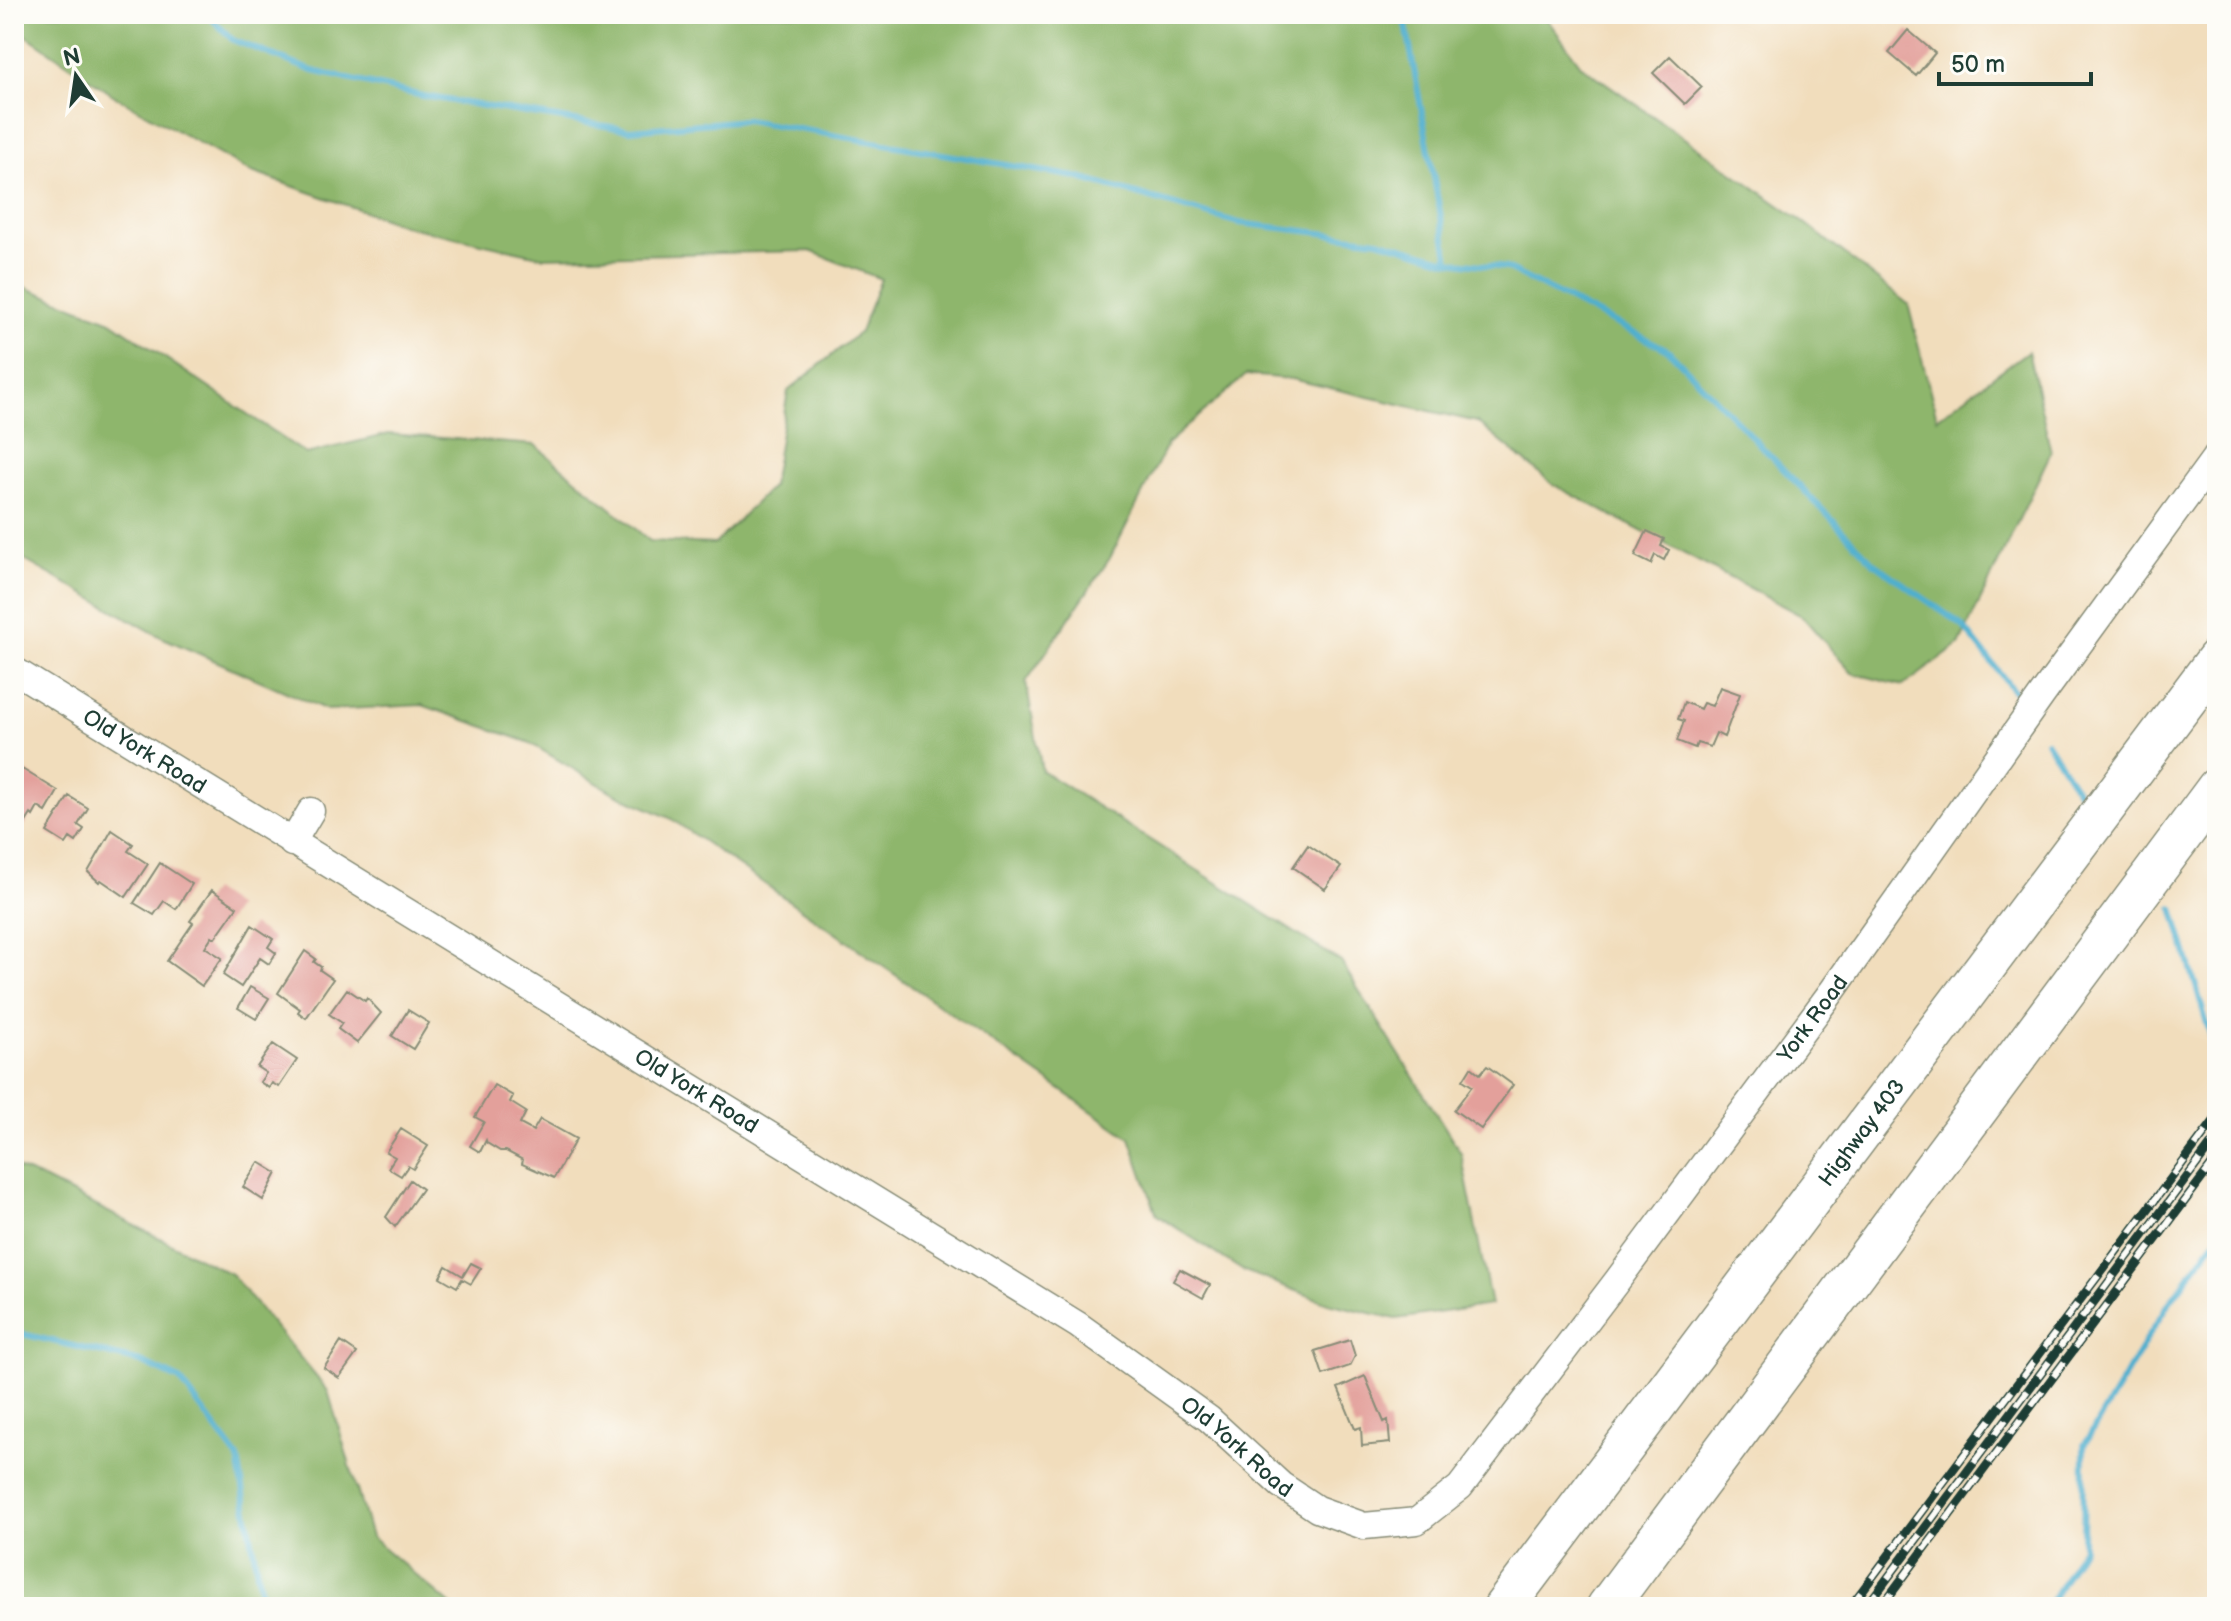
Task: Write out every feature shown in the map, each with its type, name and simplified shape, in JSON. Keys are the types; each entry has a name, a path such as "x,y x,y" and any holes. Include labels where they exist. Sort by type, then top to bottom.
{"highway":[{"name":"Highway 403","path":"1504,1607 2217,659"},
{"path":"1607,1607 2217,788"}],"street":[{"name":"York Road","path":"1364,1526 1417,1521 1460,1487 1825,1002 2042,695 2217,455"},
{"name":"Old York Road","path":"14,670 1078,1325 1209,1419 1281,1485 1317,1509 1364,1526"},
{"path":"292,843 311,811"}],"green space":[{"path":"14,14 1543,14 1582,66 1806,224 1908,304 1937,418 2028,351 2051,452 1959,645 1903,686 1852,673 1802,616 1554,485 1477,422 1291,379 1246,375 1168,443 1110,558 1026,682 1042,771 1341,962 1461,1153 1491,1305 1396,1319 1328,1303 1242,1270 1157,1215 1130,1138 670,818 614,793 528,742 422,705 327,710 161,637 14,554 14,283 111,321 306,454 389,434 535,445 650,541 715,544 772,486 788,391 860,332 881,279 810,251 543,257 406,226 249,171 113,95 14,27"},
{"path":"14,1167 231,1274 328,1391 371,1537 453,1607 14,1607"}],"building":[{"path":"1908,30 1935,53 1916,76 1889,53"},
{"path":"1670,56 1702,87 1685,104 1653,73"},
{"path":"1647,531 1664,539 1661,546 1669,550 1664,560 1655,555 1651,564 1635,556"},
{"path":"1720,687 1740,694 1724,737 1716,733 1710,747 1697,743 1695,748 1677,741 1684,721 1678,719 1684,702 1700,709 1703,703 1712,706"},
{"path":"22,769 58,791 46,812 38,807 20,832 14,828 14,783"},
{"path":"69,796 88,808 78,825 84,829 76,842 70,838 66,844 47,832"},
{"path":"112,830 133,844 128,851 148,864 126,897 88,872"},
{"path":"1308,845 1341,867 1325,889 1293,867"},
{"path":"160,863 192,884 176,909 164,901 154,915 134,903"},
{"path":"212,890 237,907 205,947 222,958 202,986 167,961"},
{"path":"252,925 273,939 268,947 276,953 269,964 260,958 241,987 223,975"},
{"path":"305,951 316,959 314,962 321,967 320,970 333,979 306,1018 298,1012 300,1009 278,993"},
{"path":"250,987 269,998 256,1019 238,1008"},
{"path":"347,989 365,1001 367,998 381,1013 357,1043 338,1029 342,1023 329,1014"},
{"path":"408,1010 429,1023 413,1049 392,1036"},
{"path":"273,1044 297,1060 279,1087 272,1083 269,1088 260,1082 266,1073 257,1067"},
{"path":"1487,1066 1513,1085 1481,1129 1454,1110 1472,1086 1463,1080 1471,1067 1480,1074"},
{"path":"494,1085 513,1096 510,1102 526,1112 520,1124 533,1131 540,1119 576,1139 554,1178 522,1164 523,1160 500,1151 486,1140 480,1152 470,1146 484,1122 475,1117"},
{"path":"401,1129 428,1146 413,1169 408,1166 401,1176 388,1168 395,1157 386,1152"},
{"path":"259,1162 277,1173 263,1200 243,1187"},
{"path":"410,1180 422,1189 395,1227 386,1217"},
{"path":"471,1263 481,1268 471,1284 462,1279 457,1287 440,1277 446,1266 463,1276"},
{"path":"1180,1269 1210,1285 1203,1298 1173,1281"},
{"path":"1350,1340 1355,1356 1350,1366 1323,1375 1315,1351"},
{"path":"341,1342 357,1353 339,1378 324,1368"},
{"path":"1365,1376 1384,1422 1388,1420 1390,1443 1362,1446 1361,1427 1355,1429 1338,1388"}],"waterway":[{"path":"207,14 233,40 313,71 423,96 630,130 746,120 1076,177 1239,223 1378,240 1449,261 1506,268 1668,350 1874,563 1963,626 2021,700"},
{"path":"1404,14 1449,261"},
{"path":"2046,741 2089,809"},
{"path":"2173,908 2217,1058"},
{"path":"2048,1607 2083,1547 2084,1445 2166,1307 2217,1238"},
{"path":"14,1332 141,1362 180,1380 238,1458 263,1607"}],"railway":[{"path":"1850,1607 2217,1117"},
{"path":"1866,1607 2217,1137"},
{"path":"1881,1607 2217,1158"}]}
